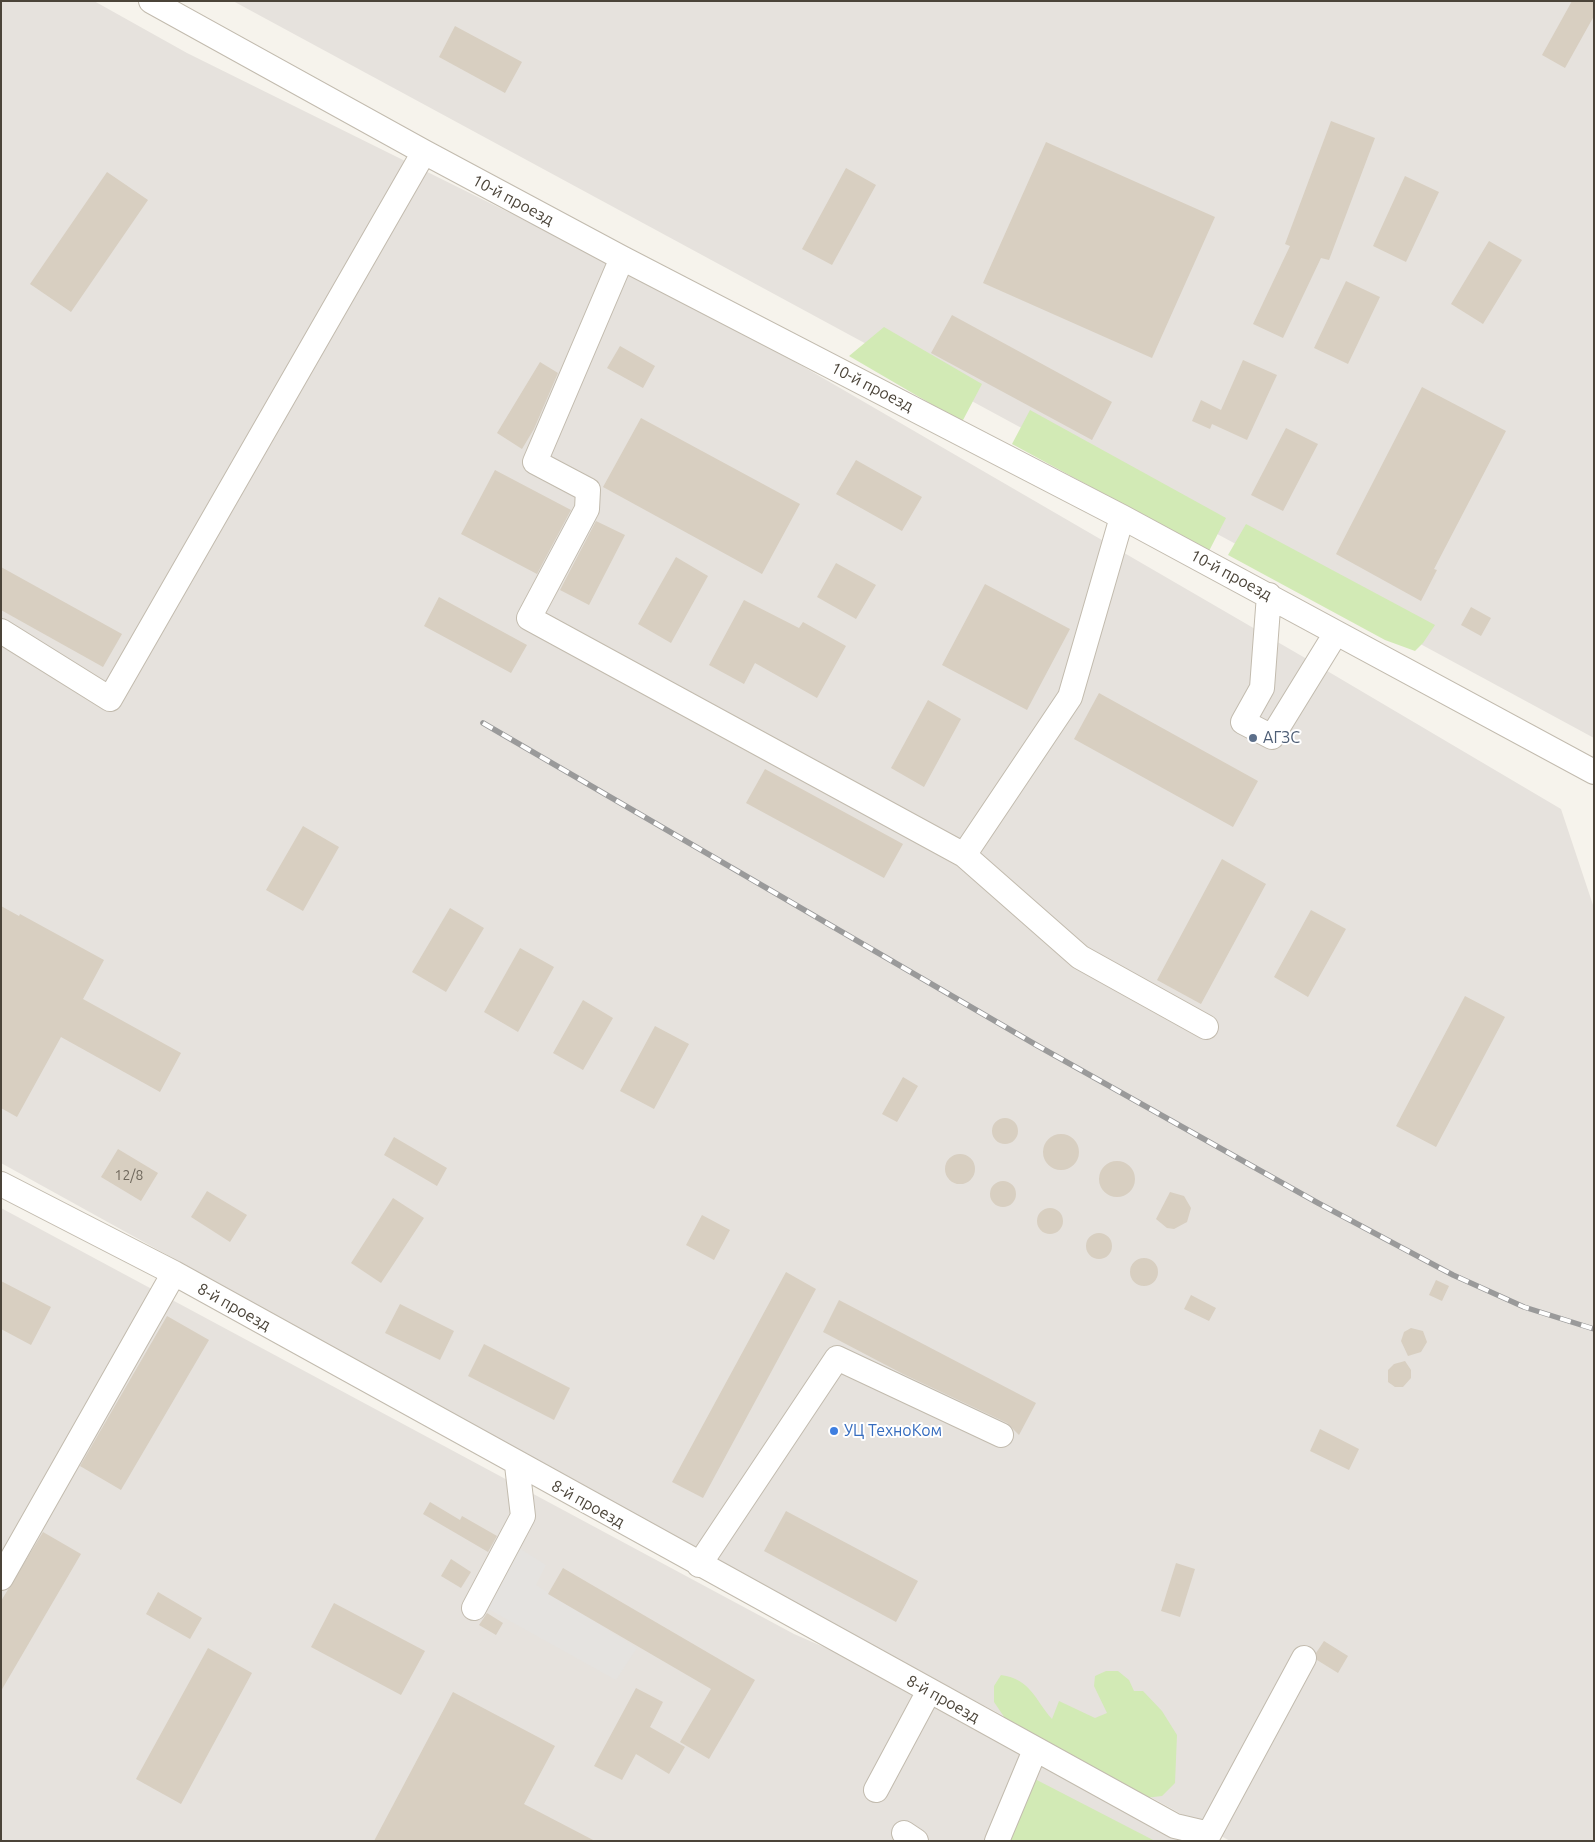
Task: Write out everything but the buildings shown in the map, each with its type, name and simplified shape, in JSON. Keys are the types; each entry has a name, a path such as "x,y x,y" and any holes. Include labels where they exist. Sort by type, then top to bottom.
{"street":[{"name":"10-й проезд","path":"151,1 424,152 622,258 1122,517 1594,772"},
{"path":"1,631 110,699 424,152"},
{"path":"622,258 535,462 588,490 588,499 587,508 530,618 964,855 1080,957 1206,1026"},
{"path":"964,855 1070,697 1122,517"},
{"path":"1269,595 1262,688 1243,722 1272,737 1336,633"},
{"name":"8-й проезд","path":"1,1184 174,1274 698,1565 1174,1826 1209,1834 1304,1658"},
{"path":"1,1578 174,1274"},
{"path":"698,1565 837,1358 1002,1435"},
{"path":"474,1608 523,1516 518,1465"},
{"path":"876,1790 928,1691"},
{"path":"997,1841 1036,1750"}],"shaded area":[{"path":"1,1 94,1 187,53 704,309 1561,809 1594,908 1594,1841 1230,1841 1000,1714 676,1542 621,1506 1,1163"},
{"path":"233,1 1594,1 1594,738"},
{"path":"1,1208 794,1634 902,1681 1188,1841 1,1841"},
{"path":"519,1548 546,1565 536,1585 637,1648 616,1680 483,1606"}],"green space":[{"path":"884,327 982,384 962,422 849,356"},
{"path":"1030,410 1226,518 1209,551 1012,444"},
{"path":"1246,524 1435,625 1415,651 1385,640 1228,555"},
{"path":"1106,1671 1118,1671 1129,1680 1134,1691 1143,1691 1162,1711 1177,1735 1175,1783 1162,1796 1137,1799 1013,1730 994,1702 994,1686 1001,1675 1011,1677 1026,1686 1052,1719 1059,1701 1095,1718 1107,1713 1094,1686 1095,1676"},
{"path":"1033,1778 1155,1841 1011,1841 1007,1839"}],"railway":[{"path":"483,723 1038,1046 1318,1203 1453,1275 1524,1307 1594,1329"}],"place":[{"name":"АГЗС","path":"1253,738"},
{"name":"УЦ ТехноКом","path":"834,1431"}]}
